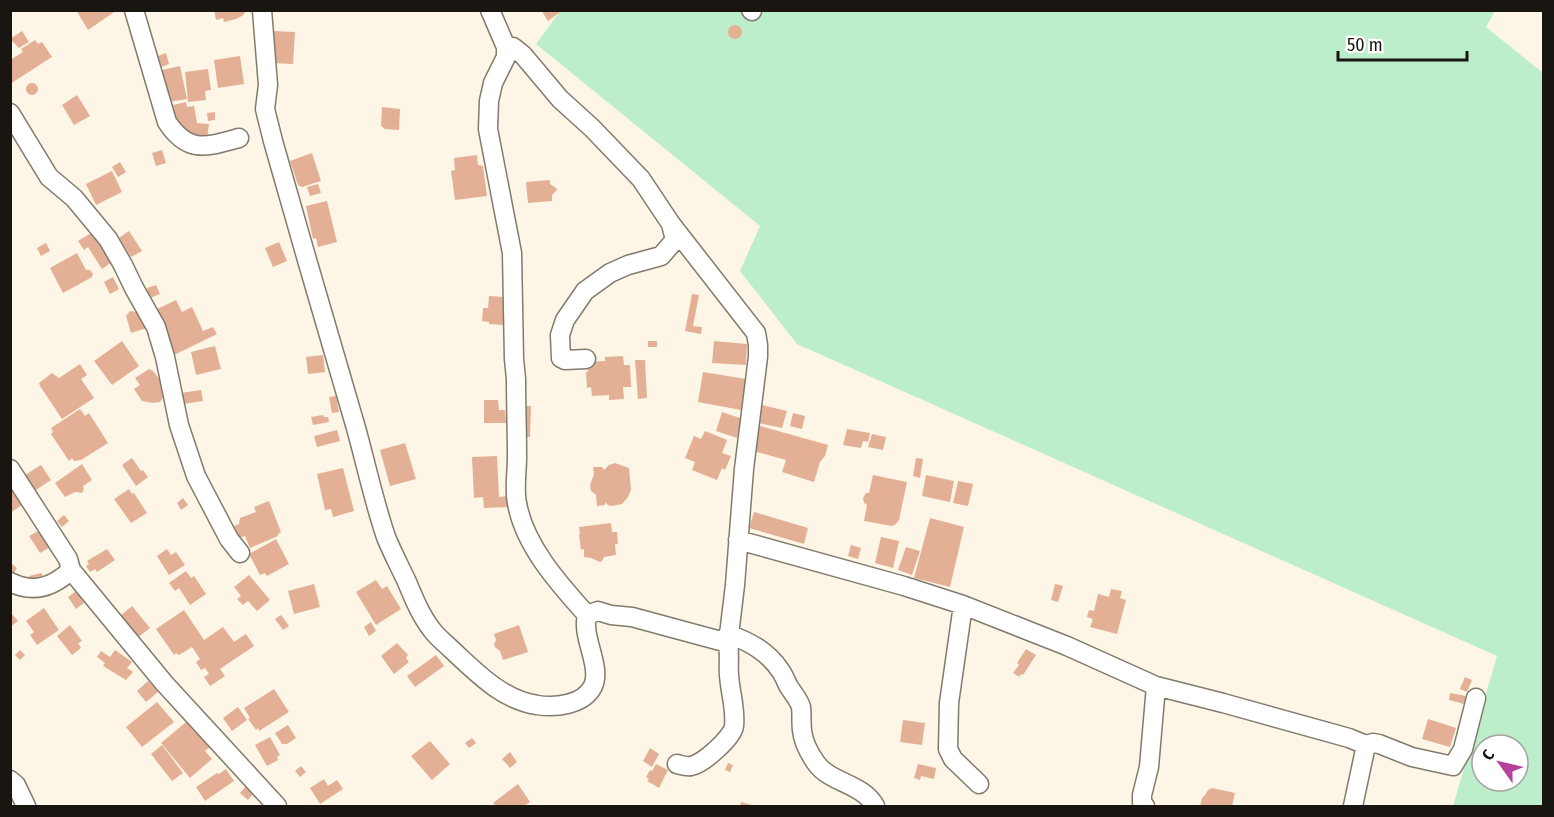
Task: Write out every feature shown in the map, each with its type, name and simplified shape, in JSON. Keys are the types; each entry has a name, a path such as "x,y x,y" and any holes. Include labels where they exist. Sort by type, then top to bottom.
{"street":[{"path":"134,10 167,122 173,131 179,138 195,146 218,144 239,138"},
{"path":"262,10 268,86 265,109 276,152 387,537 416,604 433,632 474,671 518,701 544,706 568,704 580,699 588,694 594,684 595,673 591,647 585,630 587,615"},
{"path":"490,10 506,47 506,57 493,83 489,101 488,129 512,253 516,388 516,500 530,539 538,553 587,615"},
{"path":"506,47 513,47 523,55 560,99 592,128 641,179 671,224 756,333 758,357 744,469 735,585 728,639 734,728 727,739 702,761 691,766 678,764"},
{"path":"10,113 50,177 74,198 108,239 156,327 168,369 179,425 196,476 240,553"},
{"path":"586,359 565,360 561,357 560,335 565,320 585,291 610,273 664,254 675,240 671,224"},
{"path":"10,469 68,559 71,570 164,683 277,807"},
{"path":"738,540 904,586 963,605 1067,646 1156,686 1294,722 1366,745 1379,744 1412,757 1453,766 1463,749 1476,698"},
{"path":"10,582 31,589 48,586 62,579 71,570"},
{"path":"963,605 949,703 948,748 953,759 979,784"},
{"path":"587,615 598,611 632,617 728,639 747,641 765,652 781,671 800,704 805,743 817,765 825,772 854,786 872,801 875,807"},
{"path":"1145,807 1142,803 1142,795 1149,767 1156,686"},
{"path":"1353,807 1366,745"},
{"path":"10,780 16,785 26,807"}],"green space":[{"path":"561,10 1495,11 1486,27 1543,73 1543,806 1453,806 1470,748 1470,793 1530,793 1530,733 1474,733 1497,656 797,344 740,271 760,226 536,44"}],"building":[{"path":"76,10 117,10 88,30"},
{"path":"214,10 247,10 242,16 224,22 223,18 216,20"},
{"path":"541,10 563,10 548,21"},
{"path":"732,25 738,25 742,32 738,39 732,39 728,35 728,29"},
{"path":"22,31 29,42 19,48 10,39"},
{"path":"273,31 295,32 293,64 271,63"},
{"path":"35,40 38,44 42,42 52,57 10,84 10,60 23,52 21,49"},
{"path":"166,53 169,64 162,67 158,56"},
{"path":"240,56 244,84 218,88 214,60"},
{"path":"180,66 187,99 168,102 162,70"},
{"path":"208,69 211,90 205,91 206,100 188,102 185,72"},
{"path":"34,83 38,89 34,95 30,95 26,87"},
{"path":"77,95 90,116 74,125 62,105"},
{"path":"186,102 187,107 194,106 197,123 209,124 207,138 192,136 177,129 173,105"},
{"path":"382,107 400,109 399,130 385,129 381,126"},
{"path":"215,112 215,120 208,121 207,113"},
{"path":"162,150 166,163 156,166 152,153"},
{"path":"312,153 321,181 302,187 298,185 290,161"},
{"path":"477,155 478,165 483,166 487,196 455,200 451,171 455,170 454,158"},
{"path":"120,162 126,172 118,177 112,167"},
{"path":"112,171 122,192 96,205 86,184"},
{"path":"550,180 550,184 557,190 552,195 552,201 528,203 526,182"},
{"path":"318,184 321,193 310,196 307,187"},
{"path":"327,201 337,242 318,247 316,238 313,239 306,206"},
{"path":"129,231 142,251 131,257 119,238"},
{"path":"93,232 112,262 102,269 88,247 84,250 78,241"},
{"path":"279,242 287,261 273,267 265,248"},
{"path":"46,243 50,251 41,256 37,248"},
{"path":"77,253 86,270 90,270 93,274 92,277 63,293 50,268"},
{"path":"113,277 119,289 110,294 104,282"},
{"path":"156,285 160,294 150,298 147,288"},
{"path":"692,294 699,295 693,326 702,327 701,334 685,331"},
{"path":"489,296 505,297 503,325 482,321 483,308 488,308"},
{"path":"176,300 182,312 192,307 203,331 213,327 217,334 174,355 153,311"},
{"path":"130,311 140,313 150,327 131,333 126,316"},
{"path":"122,341 139,366 112,385 94,361"},
{"path":"648,341 657,341 657,347 648,347"},
{"path":"714,341 747,344 746,365 712,363"},
{"path":"215,346 221,369 196,375 191,352"},
{"path":"323,355 325,372 308,374 306,357"},
{"path":"623,356 624,365 630,365 631,387 623,387 624,399 609,400 609,395 592,396 591,387 587,388 587,362 605,361 605,357"},
{"path":"635,360 645,360 647,398 638,399"},
{"path":"80,364 87,375 81,379 94,398 62,419 39,383 52,373 59,378"},
{"path":"149,369 164,385 164,396 160,402 142,401 134,389 140,385 135,378"},
{"path":"703,372 746,379 741,410 698,402"},
{"path":"201,390 203,401 183,404 181,393"},
{"path":"336,396 339,412 332,413 329,397"},
{"path":"484,400 498,400 499,410 505,410 506,423 484,423"},
{"path":"762,405 787,411 782,428 758,423"},
{"path":"525,406 531,406 530,437 524,437"},
{"path":"80,409 85,416 89,413 108,443 81,460 74,461 72,458 69,461 51,434 53,432 51,428"},
{"path":"722,412 743,419 737,438 716,431"},
{"path":"793,413 805,416 802,429 790,426"},
{"path":"323,415 328,417 329,422 313,425 311,417"},
{"path":"757,425 828,445 814,482 782,472 786,460 750,450"},
{"path":"847,429 870,433 868,442 863,441 861,448 843,445"},
{"path":"337,430 340,441 317,447 314,436"},
{"path":"705,431 727,440 722,453 731,456 725,470 722,468 717,480 692,470 695,462 685,458 694,436 701,439"},
{"path":"872,434 886,437 883,450 868,447"},
{"path":"405,443 416,479 390,486 380,450"},
{"path":"497,456 499,497 508,496 509,507 484,508 483,497 474,498 472,457"},
{"path":"132,458 148,477 136,486 122,465"},
{"path":"916,458 923,459 920,478 913,476"},
{"path":"615,463 629,468 631,490 622,504 612,506 605,502 605,505 597,506 596,495 591,491 590,485 594,474 593,467 602,467 604,470"},
{"path":"82,464 92,480 83,486 82,493 75,492 65,497 55,483"},
{"path":"41,465 51,480 36,490 25,475"},
{"path":"343,468 354,511 333,517 331,509 325,510 317,474"},
{"path":"873,475 907,482 899,520 892,526 864,521 867,505 863,498 866,493 869,493"},
{"path":"926,475 954,481 950,502 922,496"},
{"path":"958,481 973,484 968,506 953,503"},
{"path":"10,484 19,496 17,498 22,505 10,513"},
{"path":"129,489 147,513 131,523 114,499"},
{"path":"183,498 188,505 181,510 177,503"},
{"path":"269,501 281,532 278,536 250,548 245,536 239,538 234,526 239,524 240,518 256,512 254,507"},
{"path":"754,512 808,528 804,544 749,528"},
{"path":"64,515 69,521 62,527 57,521"},
{"path":"930,518 964,527 950,587 914,578"},
{"path":"611,523 612,532 617,532 616,555 604,557 600,562 584,557 584,549 581,550 579,527"},
{"path":"42,529 52,546 40,553 29,536"},
{"path":"881,537 899,541 893,568 875,563"},
{"path":"276,539 289,564 267,576 265,573 260,575 249,554"},
{"path":"851,545 861,548 858,559 848,556"},
{"path":"906,547 920,551 912,575 898,570"},
{"path":"107,549 115,560 97,572 95,569 90,572 86,566 89,564 87,561"},
{"path":"167,549 171,555 176,552 185,565 169,575 157,556"},
{"path":"12,564 17,568 14,573 10,571"},
{"path":"186,571 191,578 194,576 206,594 190,605 179,588 175,591 169,583"},
{"path":"41,573 43,580 31,583 29,576"},
{"path":"249,575 270,600 257,611 248,601 243,605 237,599 241,596 234,587"},
{"path":"376,580 382,589 387,586 401,609 376,625 356,592"},
{"path":"314,584 320,607 294,614 288,591"},
{"path":"1055,584 1063,586 1058,602 1051,600"},
{"path":"1111,589 1122,591 1120,598 1126,600 1117,634 1090,627 1093,619 1087,617 1089,610 1094,611 1098,594 1109,597"},
{"path":"76,591 84,603 76,609 68,597"},
{"path":"132,606 150,628 137,638 120,616"},
{"path":"44,608 59,630 37,645 30,635 34,632 26,621"},
{"path":"184,610 204,640 223,627 234,642 246,634 254,646 220,669 225,676 210,686 204,677 209,674 205,668 201,670 196,662 200,659 192,647 179,655 176,653 174,655 156,629"},
{"path":"10,612 18,621 10,627"},
{"path":"281,615 289,626 283,630 275,619"},
{"path":"371,622 376,631 369,636 364,627"},
{"path":"70,625 82,641 78,643 81,648 72,655 57,636"},
{"path":"519,625 528,652 503,660 500,651 495,647 494,634"},
{"path":"397,643 408,655 406,658 409,662 394,674 381,656"},
{"path":"1026,649 1036,655 1023,675 1019,677 1013,673"},
{"path":"20,650 25,655 20,660 15,655"},
{"path":"115,650 132,662 127,668 133,672 126,680 103,666 105,663 97,657 101,651 110,657"},
{"path":"436,655 444,666 415,687 407,676"},
{"path":"1465,677 1472,680 1467,692 1460,689"},
{"path":"148,681 158,692 146,702 137,691"},
{"path":"274,689 289,712 259,731 258,728 256,730 244,708"},
{"path":"1450,693 1466,696 1464,704 1449,700"},
{"path":"157,702 174,722 142,747 126,727"},
{"path":"238,707 247,720 232,731 223,718"},
{"path":"192,717 215,743 205,751 212,759 190,778 161,743"},
{"path":"1428,719 1456,728 1450,747 1422,739"},
{"path":"903,720 925,723 922,745 900,742"},
{"path":"288,725 296,738 287,744 282,744 275,733"},
{"path":"270,737 280,755 277,757 278,760 267,766 255,745"},
{"path":"472,738 476,743 469,748 465,743"},
{"path":"430,741 450,764 432,780 411,756"},
{"path":"162,745 183,773 172,781 151,754"},
{"path":"650,748 659,754 652,767 643,761"},
{"path":"510,752 517,762 510,768 502,759"},
{"path":"728,763 733,765 730,772 725,770"},
{"path":"656,764 668,770 659,788 647,781 649,779 646,777"},
{"path":"918,764 936,768 934,779 921,776 920,780 914,778"},
{"path":"301,766 306,772 300,777 295,771"},
{"path":"226,769 234,781 205,801 196,787"},
{"path":"324,779 328,786 337,780 343,789 320,804 310,788"},
{"path":"518,784 530,802 524,806 496,806 493,803"},
{"path":"247,785 255,792 248,800 240,793"},
{"path":"1212,788 1235,793 1232,806 1200,806 1202,798"},
{"path":"741,802 755,806 740,806"}]}
